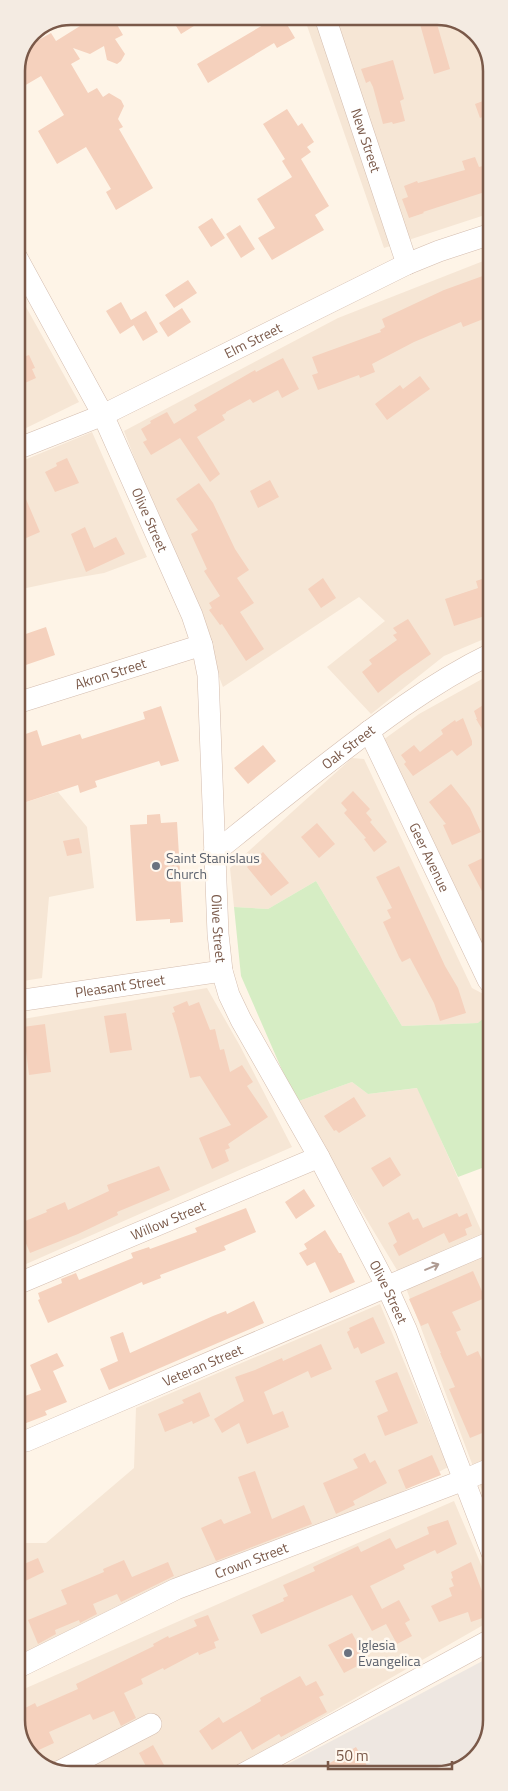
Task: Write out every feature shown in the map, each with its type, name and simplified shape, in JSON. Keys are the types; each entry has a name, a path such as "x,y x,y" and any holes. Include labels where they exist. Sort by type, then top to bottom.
{"street":[{"name":"New Street","path":"328,25 407,264"},
{"name":"Elm Street","path":"25,445 103,415 407,264 483,237"},
{"name":"Olive Street","path":"25,272 103,415 192,615 202,645 208,674 218,934 222,971 229,995 387,1287 406,1329 483,1530"},
{"name":"Akron Street","path":"25,700 202,645"},
{"name":"Oak Street","path":"214,853 411,700 483,658"},
{"name":"Geer Avenue","path":"369,731 483,970"},
{"name":"Pleasant Street","path":"25,1000 222,971"},
{"name":"Willow Street","path":"25,1281 318,1157"},
{"name":"Veteran Street","path":"25,1441 483,1245"},
{"name":"Crown Street","path":"25,1664 176,1590 483,1472"},
{"path":"265,1766 483,1644"},
{"path":"70,1766 151,1724"}],"shaded area":[{"path":"307,25 440,25 460,31 474,43 480,53 483,71 483,216 384,248"},
{"path":"483,261 483,639 444,656 371,714 327,667 385,621 359,597 223,687 124,431 338,318"},
{"path":"25,305 79,402 25,429"},
{"path":"92,432 147,557 104,573 25,588 25,460"},
{"path":"483,678 483,945 383,740 419,714"},
{"path":"352,758 364,759 472,988 483,994 483,1019 479,1023 402,1026 316,881 268,909 234,907 230,868"},
{"path":"58,792 87,827 94,888 49,897 42,978 25,981 25,802"},
{"path":"207,988 240,1046 292,1147 25,1264 25,1019"},
{"path":"352,1082 368,1094 418,1088 483,1235 483,1493 403,1280 296,1102"},
{"path":"380,1304 448,1467 385,1501 25,1657 25,1543 46,1543 134,1468 136,1408"},
{"path":"454,1501 483,1569 483,1625 237,1766 68,1766 53,1763 34,1748 28,1738 25,1720 25,1689"},
{"path":"483,1661 483,1726 481,1735 474,1748 460,1760 452,1764 437,1766 284,1766"}],"green space":[{"path":"316,881 402,1026 478,1023 483,1019 483,1168 458,1177 417,1088 368,1094 352,1082 296,1102 241,976 234,907 268,909"}],"building":[{"path":"117,25 123,35 115,39 125,54 117,64 107,60 104,46 90,54 73,48 80,59 71,64 88,93 97,88 103,97 109,93 121,100 124,106 118,119 123,127 119,129 153,188 116,210 106,192 111,189 86,147 57,164 38,131 64,115 41,76 25,85 28,53 35,42 51,33 56,41 80,26"},
{"path":"176,25 196,25 181,34"},
{"path":"263,25 287,25 295,38 277,48 274,43 208,83 197,64"},
{"path":"420,25 437,25 450,69 434,74"},
{"path":"393,60 404,99 400,101 405,121 383,124 373,87 370,81 366,83 361,69"},
{"path":"483,101 483,117 480,118 475,104"},
{"path":"287,109 298,126 302,123 314,142 307,147 311,152 301,159 329,206 315,215 324,230 272,260 258,238 275,228 257,199 292,177 282,161 285,159 263,124"},
{"path":"475,157 479,167 483,166 483,193 409,218 402,199 408,197 404,186 417,181 418,183 465,170 462,161"},
{"path":"212,218 225,238 211,247 198,227"},
{"path":"240,225 255,249 241,258 226,234"},
{"path":"483,276 483,319 463,327 461,322 414,342 372,364 375,372 360,378 359,375 318,390 312,375 318,373 312,357 381,332 380,330 385,327 382,319 444,290"},
{"path":"188,280 197,293 174,308 165,295"},
{"path":"121,302 131,320 146,311 158,332 143,341 134,325 120,334 106,311"},
{"path":"182,308 191,322 168,337 159,323"},
{"path":"25,354 26,356 29,355 35,368 32,369 36,378 25,383"},
{"path":"283,358 299,389 282,398 278,390 253,403 250,399 226,412 222,415 225,420 197,437 220,474 210,482 180,438 151,455 143,442 147,440 141,429 151,423 150,421 167,412 174,424 197,410 194,405 255,370 256,372"},
{"path":"420,376 430,389 387,420 375,404 400,385 403,389"},
{"path":"67,458 79,483 55,492 45,472 57,466 56,463"},
{"path":"270,480 279,497 258,508 250,491"},
{"path":"199,483 213,503 235,549 249,570 237,578 254,603 240,612 264,649 246,661 222,624 220,625 209,610 212,608 209,603 220,596 204,571 207,569 191,534 198,530 176,499"},
{"path":"25,497 40,532 25,539"},
{"path":"85,527 94,548 116,537 125,554 86,572 71,534"},
{"path":"323,578 336,598 321,608 308,589"},
{"path":"483,579 483,617 454,626 445,599 478,588 476,581"},
{"path":"408,619 431,654 378,693 362,672 372,664 369,660 397,640 393,635 397,633 393,628"},
{"path":"46,627 55,655 25,665 25,634"},
{"path":"483,705 483,731 476,719 474,711"},
{"path":"161,706 179,761 161,766 159,761 95,781 97,787 80,793 78,785 25,802 25,734 37,730 42,746 80,734 82,739 145,719 143,712"},
{"path":"463,718 472,745 457,756 452,750 413,776 404,764 406,762 401,755 414,745 420,752 443,734 441,730 455,720 456,722"},
{"path":"263,745 276,761 248,784 234,768"},
{"path":"451,784 470,808 481,832 452,845 443,825 446,824 429,802"},
{"path":"353,791 370,809 366,813 372,820 370,822 387,842 374,852 364,839 366,838 344,813 347,810 341,803"},
{"name":"Saint Stanislaus Church","path":"160,814 161,823 177,822 183,922 170,923 170,919 136,921 130,825 147,824 147,815"},
{"path":"317,823 335,844 319,858 301,837"},
{"path":"79,838 82,853 67,856 63,841"},
{"path":"263,852 289,883 271,896 247,867"},
{"path":"483,858 483,893 468,865"},
{"path":"399,866 445,966 458,988 466,1013 440,1021 434,1003 410,958 402,962 383,922 391,918 387,910 392,908 376,877"},
{"path":"187,1001 189,1006 199,1002 210,1030 215,1029 220,1050 224,1049 230,1072 242,1065 253,1082 247,1086 268,1117 228,1144 230,1148 225,1150 229,1161 212,1169 199,1138 231,1125 200,1076 190,1078 172,1013 175,1012 173,1007"},
{"path":"126,1013 132,1050 110,1053 104,1016"},
{"path":"45,1024 51,1072 29,1075 25,1027"},
{"path":"354,1097 366,1116 339,1133 336,1130 334,1131 324,1116"},
{"path":"390,1157 401,1175 383,1187 371,1168"},
{"path":"159,1166 170,1190 117,1212 118,1215 78,1234 30,1253 25,1241 25,1221 65,1202 68,1210 109,1191 107,1185"},
{"path":"304,1189 315,1206 296,1219 285,1202"},
{"path":"246,1208 256,1232 224,1246 226,1250 160,1275 161,1278 143,1285 142,1282 48,1323 38,1300 40,1299 38,1293 62,1283 61,1279 76,1273 79,1280 133,1258 131,1253 149,1247 150,1249 197,1232 195,1228"},
{"path":"409,1212 413,1220 418,1218 423,1228 457,1213 459,1217 467,1213 472,1226 465,1229 467,1235 449,1243 444,1233 399,1256 393,1245 397,1242 388,1223"},
{"path":"325,1230 339,1253 341,1253 355,1282 330,1293 315,1262 307,1266 299,1253 307,1249 304,1244"},
{"path":"473,1271 483,1294 483,1299 452,1312 461,1330 456,1332 467,1356 478,1351 483,1362 483,1433 470,1438 449,1389 455,1387 428,1323 421,1326 409,1299"},
{"path":"254,1301 264,1323 109,1390 100,1369 118,1361 110,1337 123,1332 130,1353 213,1316 226,1311 227,1314"},
{"path":"373,1317 385,1343 361,1354 358,1347 354,1349 347,1332 350,1330 349,1328"},
{"path":"321,1344 332,1369 311,1378 308,1371 264,1392 273,1415 283,1411 289,1427 247,1444 239,1423 222,1433 214,1419 244,1401 235,1377 282,1358 283,1361"},
{"path":"57,1353 64,1366 53,1371 67,1402 45,1411 47,1415 25,1423 25,1396 41,1390 30,1365"},
{"path":"397,1372 418,1423 385,1436 377,1416 388,1411 375,1381"},
{"path":"200,1392 210,1416 193,1424 192,1421 165,1432 158,1414 184,1403 182,1400"},
{"path":"365,1453 370,1463 375,1460 387,1483 353,1501 355,1505 336,1514 323,1483 358,1468 353,1459"},
{"path":"432,1455 441,1475 406,1489 398,1470"},
{"path":"255,1471 272,1519 304,1505 312,1524 216,1561 201,1528 221,1519 224,1524 251,1513 238,1477"},
{"path":"448,1520 457,1544 437,1554 435,1550 403,1565 405,1569 370,1586 382,1609 399,1600 410,1620 405,1623 412,1636 397,1644 386,1624 372,1631 352,1595 261,1634 252,1615 284,1601 283,1598 288,1596 283,1585 315,1571 313,1567 358,1546 361,1552 390,1538 396,1549 429,1534 427,1527"},
{"path":"38,1558 44,1572 25,1581 25,1564"},
{"path":"124,1560 132,1577 168,1562 174,1576 121,1602 117,1594 93,1604 97,1614 80,1623 79,1620 55,1630 56,1634 38,1644 28,1620 67,1604 61,1590 104,1572 103,1569"},
{"path":"471,1562 483,1594 483,1618 471,1622 468,1612 439,1622 431,1606 452,1596 449,1588 454,1586 451,1572"},
{"path":"208,1615 219,1640 214,1642 216,1648 199,1655 198,1652 164,1670 163,1668 141,1679 143,1684 124,1693 136,1718 121,1726 114,1711 93,1720 90,1714 49,1732 54,1743 37,1751 34,1748 28,1738 25,1708 35,1703 37,1707 78,1689 76,1684 154,1646 153,1644 168,1636 169,1638 197,1626 194,1620"},
{"name":"Iglesia Evangelica","path":"352,1633 367,1661 344,1673 328,1645"},
{"path":"300,1676 306,1686 316,1681 324,1695 319,1697 327,1712 281,1737 279,1734 252,1750 241,1731 212,1750 199,1731 219,1717 223,1723 261,1701 260,1698"},
{"path":"153,1745 165,1766 146,1766 139,1753"},
{"path":"356,1747 367,1766 325,1766"}],"place":[{"name":"Saint Stanislaus Church","path":"156,866"},
{"name":"Iglesia Evangelica","path":"348,1653"}]}
